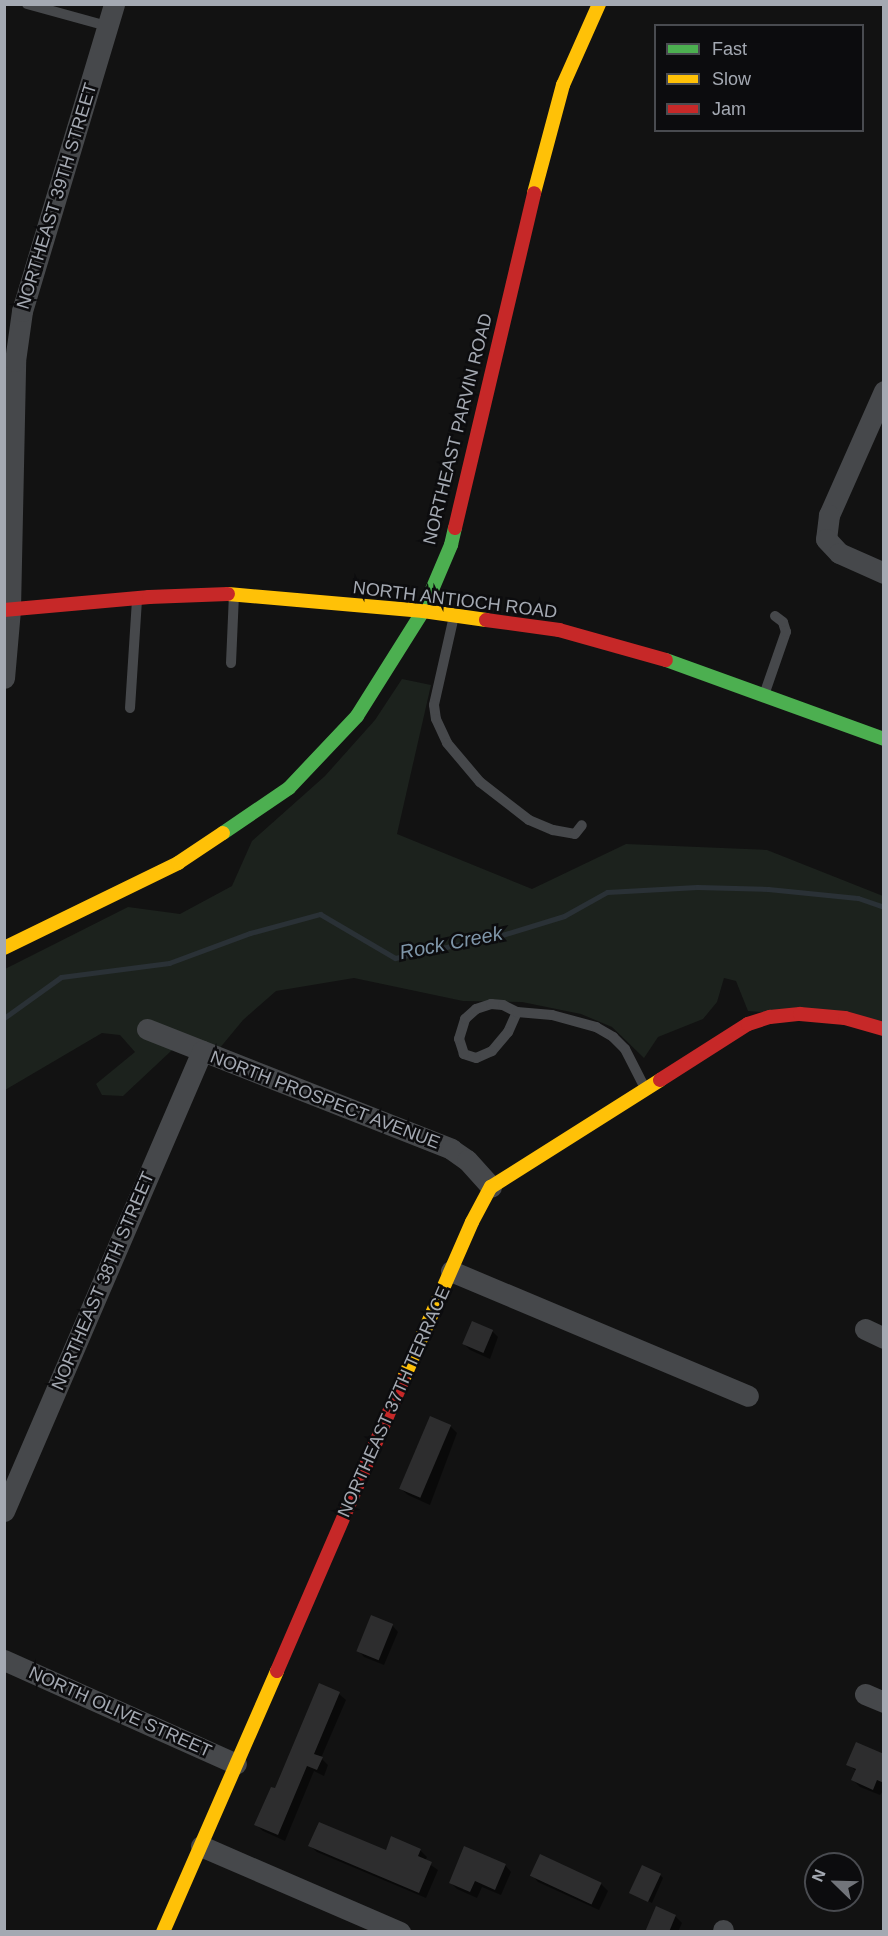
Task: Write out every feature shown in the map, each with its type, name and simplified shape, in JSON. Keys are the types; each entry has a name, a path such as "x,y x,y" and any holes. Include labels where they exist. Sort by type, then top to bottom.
{"street":[{"name":"NORTHEAST 39TH STREET","path":"4,678 15,361 22,311 114,4"},
{"name":"NORTHEAST PARVIN ROAD","path":"4,948 178,863 289,788 357,716 423,611 451,545 563,85 599,4"},
{"path":"884,391 829,515 826,539 839,553 884,573"},
{"name":"NORTH ANTIOCH ROAD","path":"7,609 137,598 234,594 423,611 559,630 643,651 884,739"},
{"name":"NORTHEAST 37TH TERRACE","path":"164,1932 472,1222 491,1187 748,1024 800,1014 845,1018 884,1029"},
{"name":"NORTH PROSPECT AVENUE","path":"147,1029 451,1149 467,1160 491,1187"},
{"name":"NORTHEAST 38TH STREET","path":"4,1511 202,1051"},
{"path":"451,1271 748,1396"},
{"name":"NORTH OLIVE STREET","path":"4,1660 236,1764"},
{"path":"201,1846 400,1932"}],"lane":[{"path":"27,4 107,26"},
{"path":"231,663 234,594"},
{"path":"130,708 137,598"},
{"path":"454,616 434,705 436,719 447,743 480,782 529,820 575,834 582,825"},
{"path":"764,696 786,632 783,622 775,616"},
{"path":"517,1012 507,1032 492,1051 476,1058 464,1054 459,1039 462,1024 476,1009 490,1004 503,1005 517,1012 552,1015 596,1027 614,1037 625,1049 645,1088"}],"shaded area":[{"path":"402,679 431,685 397,834 532,889 626,844 767,850 883,896 883,1021 748,1011 736,981 724,978 717,1002 703,1019 658,1037 644,1058 612,1027 581,1014 522,1002 463,1001 354,978 276,991 243,1020 219,1049 186,1037 123,1096 102,1095 96,1084 135,1052 120,1035 102,1033 5,1090 5,969 128,907 180,914 232,886 252,841 325,776 375,720"}],"building":[{"path":"472,1321 493,1330 483,1353 462,1344"},
{"path":"430,1416 451,1425 420,1498 399,1489"},
{"path":"371,1615 393,1624 379,1660 356,1651"},
{"path":"319,1683 340,1692 314,1754 323,1757 317,1770 307,1766 278,1835 254,1825 271,1787 275,1788"},
{"path":"856,1742 884,1754 884,1783 877,1780 873,1790 851,1780 856,1769 846,1765"},
{"path":"319,1822 386,1850 391,1836 421,1849 418,1856 432,1862 419,1893 308,1846"},
{"path":"464,1846 506,1864 495,1890 475,1881 470,1892 449,1883"},
{"path":"540,1854 602,1883 591,1904 530,1876"},
{"path":"642,1865 661,1874 648,1902 629,1893"},
{"path":"656,1906 676,1915 669,1932 645,1932"}],"waterway":[{"name":"Rock Creek","path":"4,1018 61,977 169,963 250,933 320,914 395,958 502,935 564,916 607,892 697,887 768,889 858,898 884,907"}],"traffic: fast":[{"path":"223,833 289,788 357,716 423,611 451,545 455,528"},
{"path":"666,660 884,739"}],"traffic: slow":[{"path":"534,193 563,85 599,4"},
{"path":"228,594 423,611 486,620"},
{"path":"4,948 178,863 223,833"},
{"path":"403,1380 472,1222 491,1187 660,1080"},
{"path":"163,1932 277,1671"}],"traffic: jam":[{"path":"455,528 534,193"},
{"path":"4,610 149,597 228,594"},
{"path":"486,620 559,630 666,660"},
{"path":"660,1080 748,1024 770,1017 800,1014 845,1018 884,1029"},
{"path":"277,1671 403,1380"}]}
